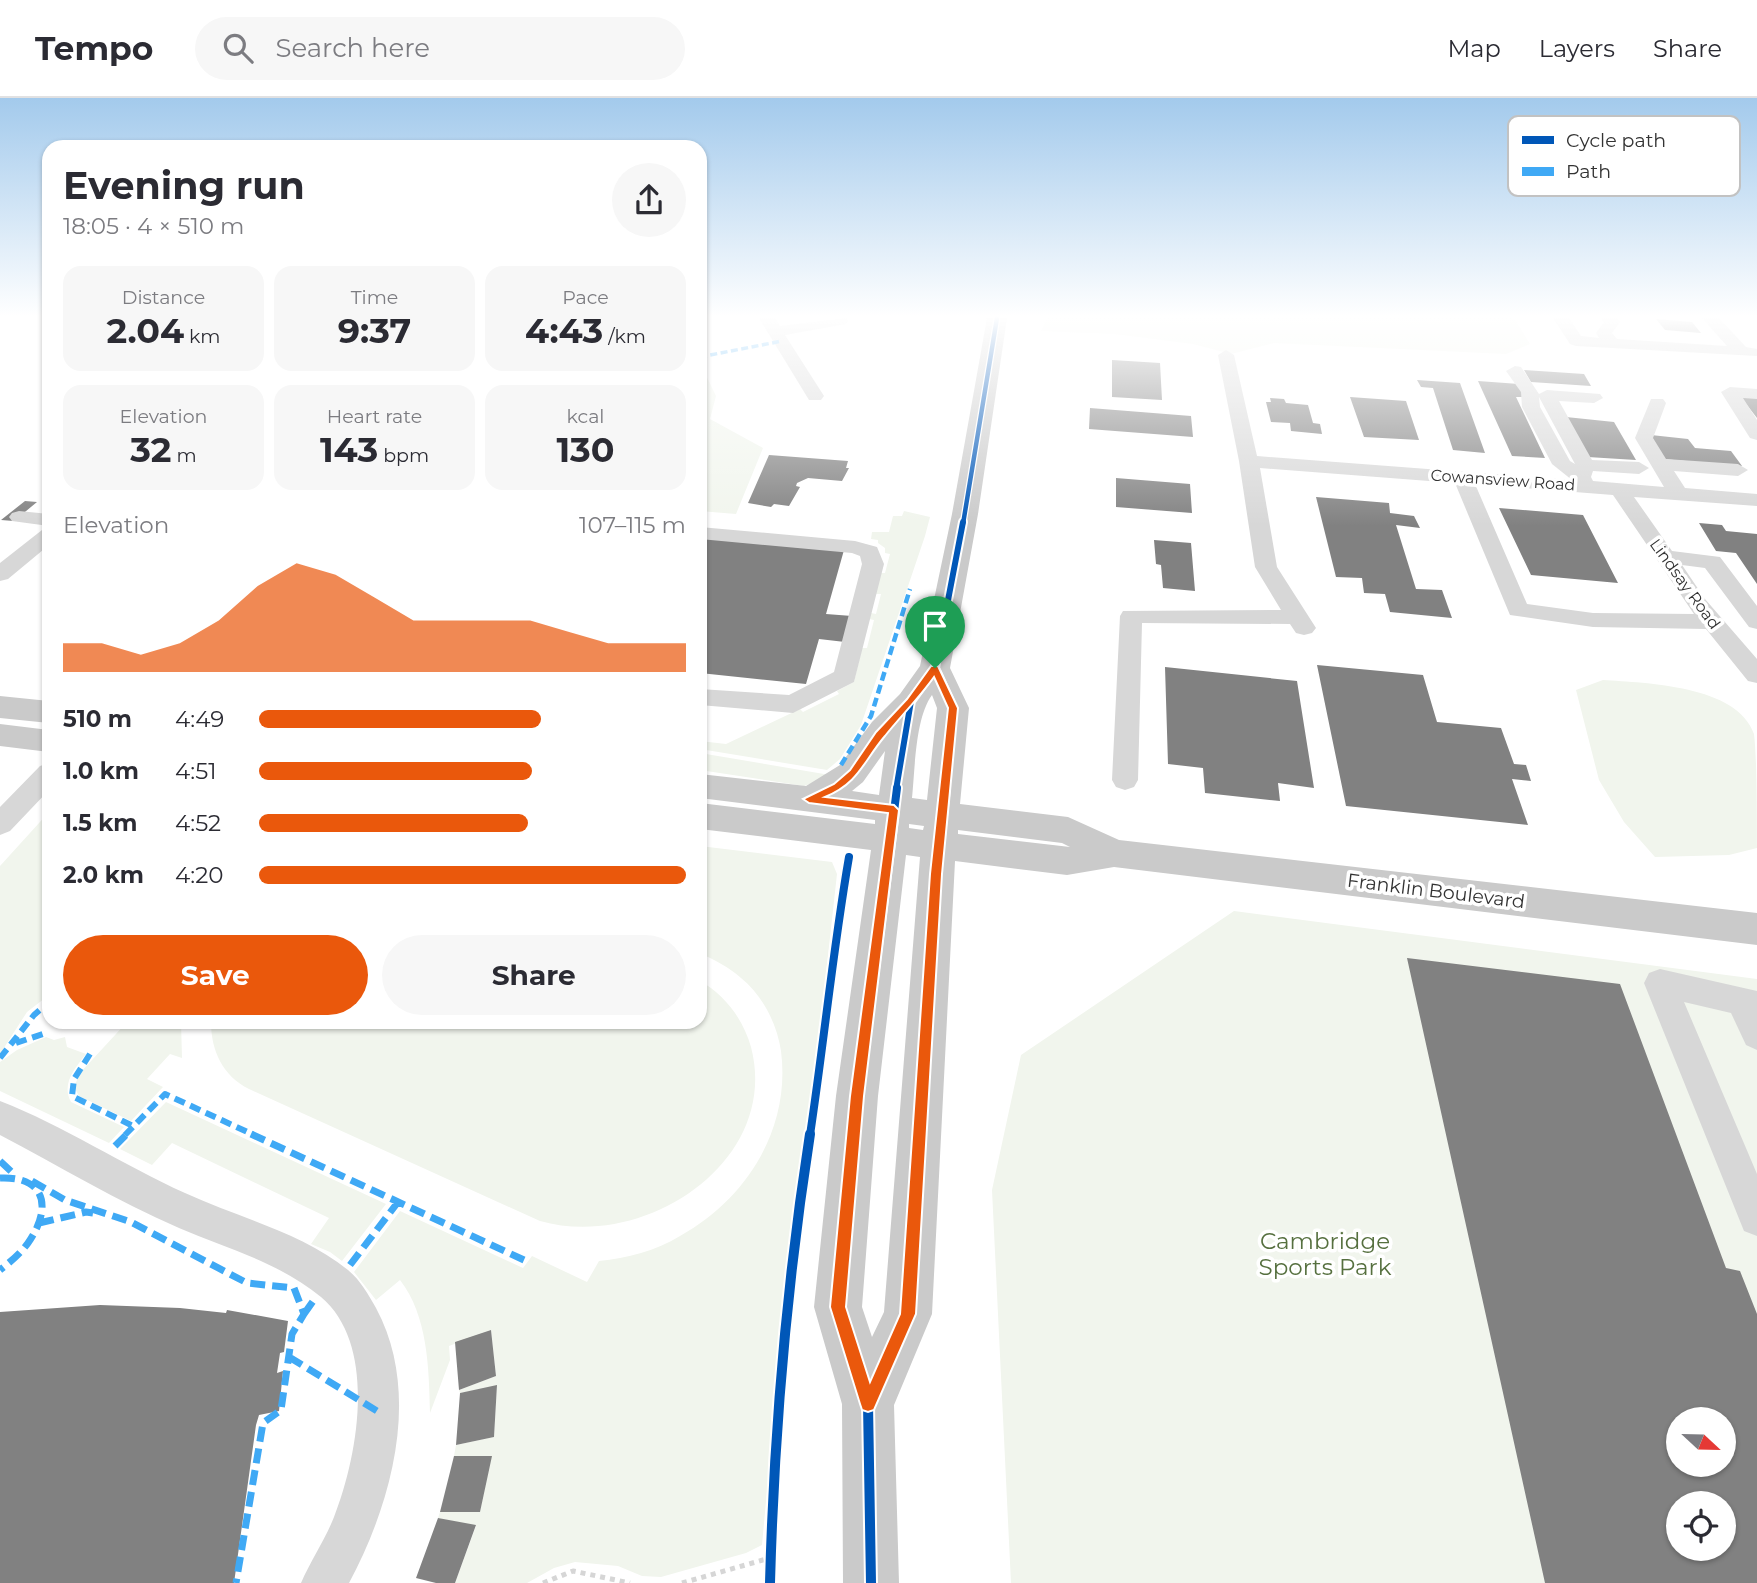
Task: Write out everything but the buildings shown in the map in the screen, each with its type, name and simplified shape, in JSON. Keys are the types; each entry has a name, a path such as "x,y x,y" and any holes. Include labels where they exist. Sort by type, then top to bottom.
{"main road":[{"path":"809,799 838,787 854,772 880,734 911,701 935,668 965,514 986,387"},
{"path":"868,1404 908,1314 940,830 953,708 935,668"},
{"path":"871,1583 868,1404 838,1307 857,1096 892,824 911,701"},
{"path":"0,707 42,711"},
{"path":"0,735 42,739"},
{"name":"Franklin Boulevard","path":"707,787 809,799 892,824"},
{"name":"Franklin Boulevard","path":"707,816 892,824 940,830 1068,861 1114,853 1757,929"}],"street":[{"path":"810,387 815,396"},
{"path":"1125,780 1131,616 1301,623 1266,567 1249,461 1233,387"},
{"path":"1527,387 1530,392 1531,407 1562,464 1584,476 1639,468"},
{"path":"1757,394 1730,392 1757,434"},
{"path":"1584,476 1547,395 1594,398"},
{"path":"1657,403 1644,439 1678,494"},
{"name":"Cowansview Road","path":"1249,461 1462,477 1584,476 1619,489 1757,500"},
{"path":"1660,464 1738,470"},
{"path":"1462,477 1518,610 1593,620 1712,622"},
{"name":"Lindsay Road","path":"1619,489 1712,622 1748,654 1757,675"},
{"path":"19,517 42,519"},
{"path":"707,534 855,547 869,552 873,564 845,676 793,704 707,697"},
{"path":"0,574 42,540"},
{"path":"1665,557 1712,562 1757,622"},
{"path":"0,824 42,780"},
{"path":"1757,1035 1749,1003 1660,983 1757,1218"},
{"path":"0,1117 172,1206 306,1265 332,1282 350,1300 363,1324 373,1353 377,1426 364,1490 349,1534 324,1583"}],"path":[{"path":"682,1583 770,1558"},
{"path":"543,1583 573,1571 630,1583"}],"green space":[{"path":"707,387 712,387 716,396 710,419 763,448 736,514 707,512"},
{"path":"904,511 930,517 861,725 840,759 827,770 707,750 707,742 726,744 800,709 803,712 839,694 837,691 854,682 862,648 867,648 874,620 869,619 871,613 876,614 881,594 875,594 880,573 885,573 890,554 885,553 885,548 878,540 871,539 872,532 889,532 893,516 902,516"},
{"path":"1603,680 1665,685 1688,690 1729,705 1744,718 1754,734 1757,848 1729,855 1655,857 1624,822 1599,780 1576,690"},
{"path":"707,754 833,776 804,786 707,771"},
{"path":"42,820 42,1000 27,1012 0,1054 0,866"},
{"path":"707,847 832,862 837,874 818,1046 791,1230 762,1545 746,1553 661,1577 642,1576 618,1566 575,1562 554,1568 527,1583 455,1583 476,1526 438,1518 440,1512 480,1512 491,1456 454,1456 456,1445 494,1437 497,1386 460,1393 459,1390 496,1376 491,1330 449,1346 450,1360 430,1413 429,1379 422,1326 409,1294 400,1280 376,1300 354,1272 400,1211 523,1268 532,1256 587,1282 599,1261 641,1253 661,1246 704,1221 744,1182 759,1158 771,1134 779,1107 782,1080 781,1051 772,1021 749,985 707,957"},
{"name":"Cambridge Sports Park","path":"1234,911 1757,979 1757,1583 1011,1583 992,1190 1021,1055"},
{"path":"707,986 732,1009 743,1027 751,1047 755,1089 745,1127 725,1161 696,1188 660,1209 621,1223 580,1227 540,1221 249,1089 232,1077 220,1062 212,1029 707,1029"},
{"path":"121,1029 181,1029 182,1058 170,1054 147,1079 163,1087 131,1121 79,1096 74,1087 80,1073"},
{"path":"46,1037 54,1040 65,1037 67,1047 86,1054 71,1076 68,1095 71,1102 124,1127 109,1143 0,1091 0,1062 17,1050"},
{"path":"166,1102 386,1204 342,1261 330,1252 311,1244 329,1218 172,1143 152,1165 120,1149"}],"marked path":[{"path":"841,765 871,716 910,589"},
{"path":"0,1058 42,1007"},
{"path":"16,1043 43,1034"},
{"path":"90,1054 74,1079 72,1096 133,1126"},
{"path":"115,1146 165,1094 524,1260"},
{"path":"0,1161 16,1176"},
{"path":"0,1178 16,1177 28,1181 36,1187 41,1196 42,1207 35,1231 28,1243 0,1270"},
{"path":"32,1181 65,1200 131,1222 247,1283 294,1288 304,1314 292,1334 281,1410 263,1423 236,1583"},
{"path":"350,1265 398,1202"},
{"path":"39,1223 86,1212 93,1213"},
{"path":"304,1314 316,1297"},
{"path":"289,1357 377,1411"}],"cycle path":[{"path":"871,1583 868,1404 838,1307 857,1096 903,739 911,701 935,668 965,514 986,387"},
{"path":"868,1404 908,1314 936,874 953,708 935,668"},
{"path":"770,1583 772,1508 785,1331 799,1206 828,1016 833,947 849,857"}],"route":[{"path":"935,668 953,708 936,874 908,1314 868,1404 838,1307 857,1096 894,810 809,799 838,787 854,772 880,734 911,701 935,668"}]}
